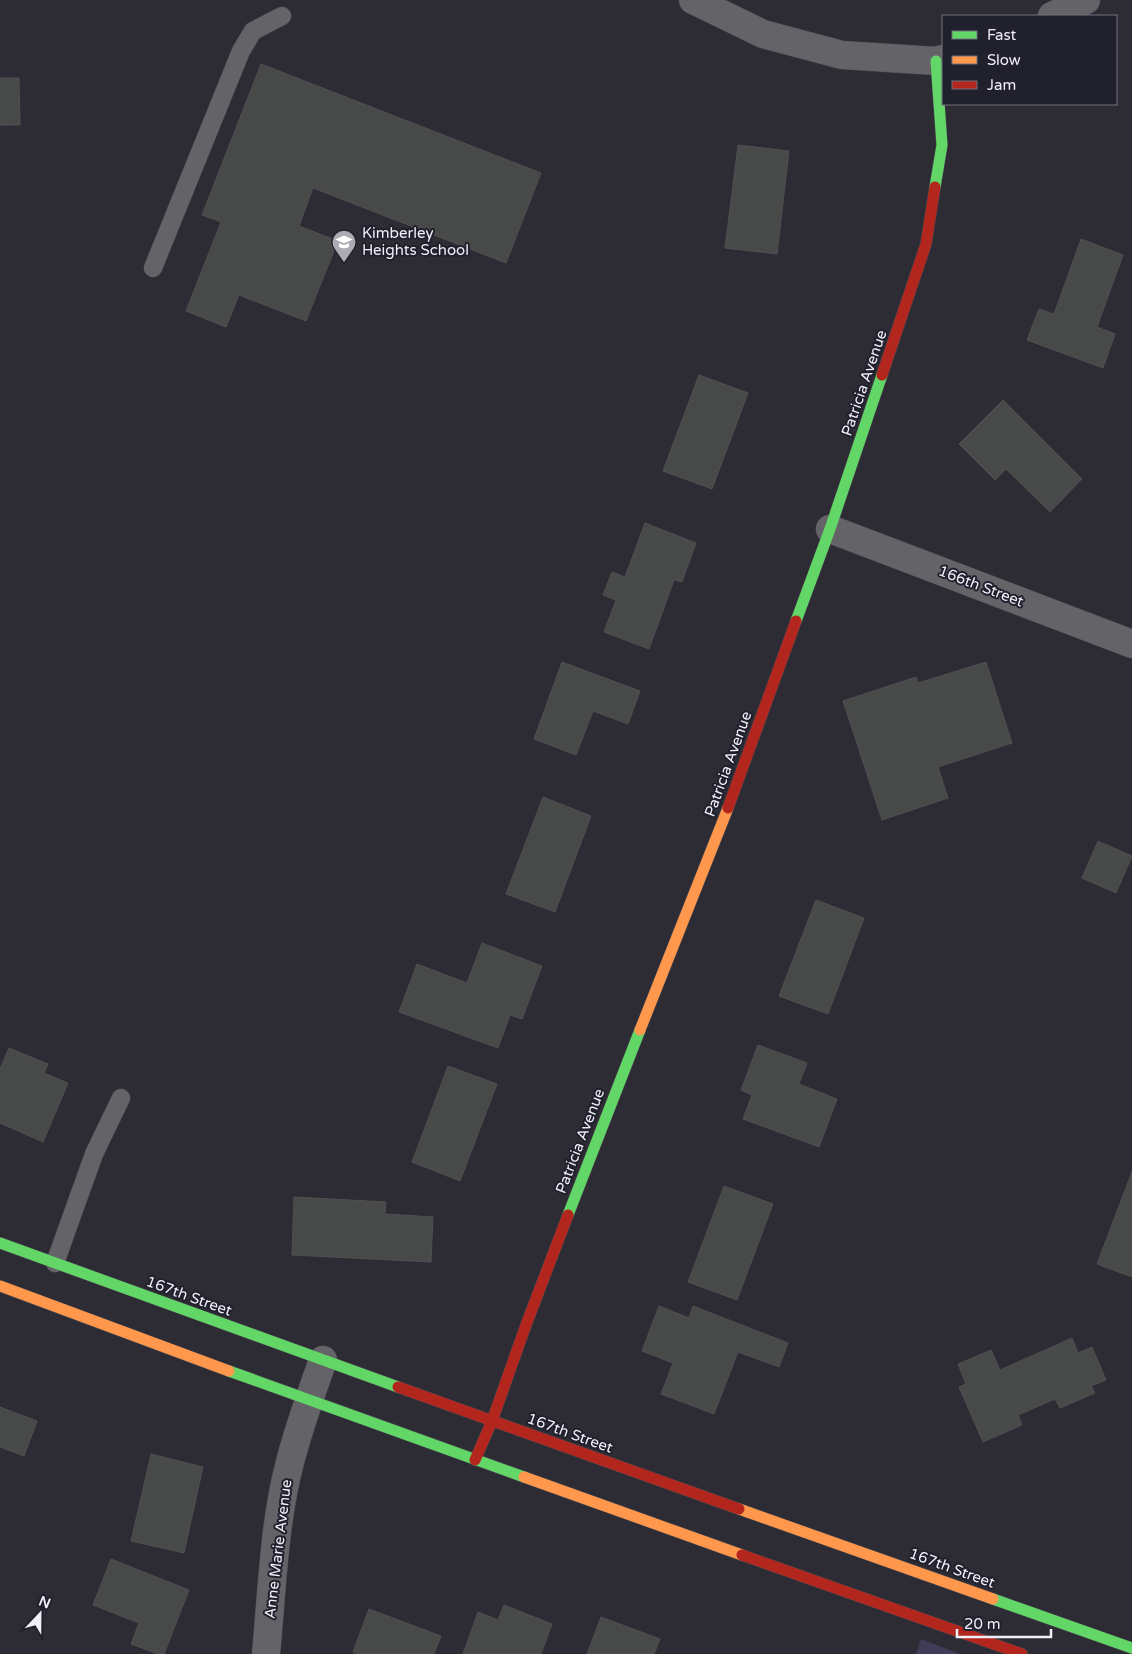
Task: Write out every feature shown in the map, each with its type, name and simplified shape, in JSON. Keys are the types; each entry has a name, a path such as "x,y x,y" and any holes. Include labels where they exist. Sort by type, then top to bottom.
{"main road":[{"name":"Patricia Avenue","path":"475,1460 492,1421 616,1089 718,836 830,529 926,244 942,146 939,60"},
{"name":"167th Street","path":"0,1243 492,1421 1132,1648"},
{"path":"0,1286 308,1400 1022,1654"}],"street":[{"path":"693,0 763,34 842,55 939,60"},
{"path":"1054,15 1086,0"},
{"name":"166th Street","path":"830,529 1132,644"},
{"name":"Anne Marie Avenue","path":"266,1654 279,1520 290,1463 308,1400 323,1360"}],"lane":[{"path":"153,268 241,51 253,31 282,16"},
{"path":"55,1263 94,1154 122,1098"}],"shaded area":[{"path":"921,1639 960,1654 916,1654"}],"building":[{"path":"261,64 541,173 506,263 313,188 299,226 338,241 306,321 239,295 226,327 186,311 221,222 202,215"},
{"path":"0,78 19,78 20,125 0,125"},
{"path":"738,145 789,151 777,254 725,248"},
{"path":"1081,239 1123,255 1097,327 1115,334 1103,368 1027,340 1039,309 1054,314"},
{"path":"699,375 748,393 712,489 663,471"},
{"path":"1003,400 1082,479 1050,512 1006,469 995,480 959,444"},
{"path":"645,523 696,543 682,582 674,580 649,649 604,632 616,600 603,595 612,572 625,577"},
{"path":"562,662 640,691 628,724 593,711 576,755 534,739"},
{"path":"986,662 1012,743 938,767 948,798 882,820 843,701 916,677 918,683"},
{"path":"543,797 591,816 555,912 506,894"},
{"path":"1098,841 1132,856 1116,893 1082,878"},
{"path":"816,900 864,918 828,1014 779,996"},
{"path":"482,943 542,966 522,1019 510,1015 498,1048 399,1012 417,964 467,983"},
{"path":"758,1045 807,1063 799,1084 837,1099 819,1147 743,1119 752,1095 741,1090"},
{"path":"9,1048 48,1064 44,1073 68,1083 43,1142 0,1123 0,1069"},
{"path":"448,1066 497,1084 460,1181 412,1162"},
{"path":"1132,1172 1132,1277 1097,1264"},
{"path":"724,1186 773,1204 737,1300 688,1282"},
{"path":"294,1197 386,1202 385,1214 433,1217 431,1262 292,1255"},
{"path":"659,1306 689,1318 693,1306 788,1343 779,1367 738,1352 714,1414 661,1394 673,1363 642,1351"},
{"path":"1072,1338 1078,1353 1092,1347 1106,1380 1091,1386 1095,1393 1060,1408 1055,1399 1018,1415 1022,1425 983,1442 959,1387 966,1384 958,1364 991,1350 1000,1370"},
{"path":"0,1407 37,1421 24,1456 0,1447"},
{"path":"151,1454 203,1467 184,1553 131,1541"},
{"path":"111,1559 189,1590 164,1654 158,1654 131,1644 139,1623 93,1605"},
{"path":"504,1605 552,1624 541,1654 463,1654 478,1612 498,1620"},
{"path":"369,1609 441,1636 434,1654 357,1654 353,1652"},
{"path":"601,1617 660,1639 654,1654 587,1654"}],"traffic: fast":[{"path":"935,187 942,145 936,61"},
{"path":"796,621 830,529 882,375"},
{"path":"568,1215 640,1030"},
{"path":"0,1243 398,1387"},
{"path":"229,1371 524,1477"},
{"path":"993,1599 1132,1648"}],"traffic: slow":[{"path":"640,1030 728,808"},
{"path":"0,1286 229,1371"},
{"path":"524,1477 742,1555"},
{"path":"739,1509 993,1599"}],"traffic: jam":[{"path":"882,375 926,244 935,187"},
{"path":"728,808 796,621"},
{"path":"475,1460 492,1421 568,1215"},
{"path":"398,1387 739,1509"},
{"path":"742,1555 1022,1654"}],"place":[{"name":"Kimberley Heights School","path":"344,263"}]}
